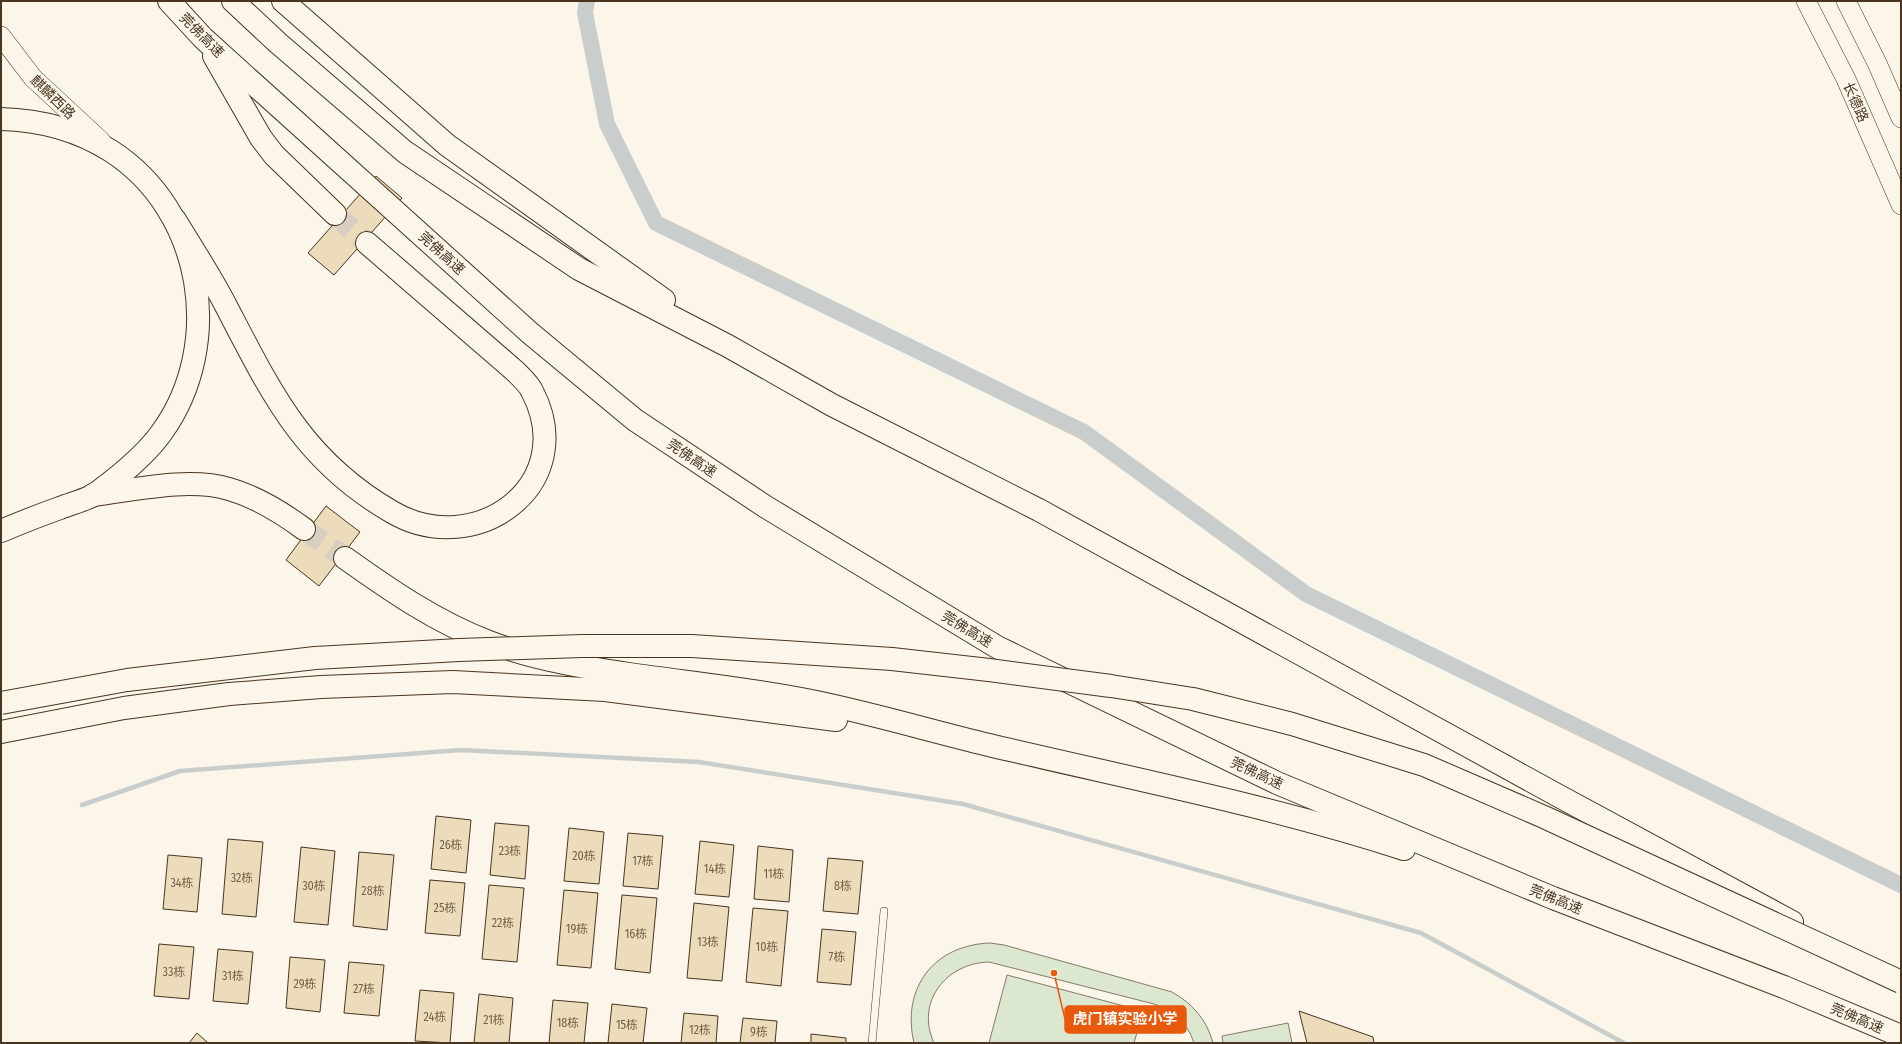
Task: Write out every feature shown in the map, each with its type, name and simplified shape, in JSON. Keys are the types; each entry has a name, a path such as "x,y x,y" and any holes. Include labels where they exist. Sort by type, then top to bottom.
{"main road":[{"name":"莞佛高速","path":"169,1 203,38 535,338 635,420 766,506 997,647 1277,783 1553,898 1784,988 1901,1036"},
{"path":"233,1 278,43 405,152 579,269 728,346 832,405 1039,510 1557,795 1901,981"},
{"path":"283,1 447,145 728,346"},
{"name":"长德路","path":"1806,1 1846,79 1901,205"},
{"path":"1846,1 1877,63 1901,118"},
{"name":"麒麟西路","path":"1,36 33,78 112,152"},
{"path":"203,38 260,138 274,155 335,214"},
{"path":"1,119 21,119 50,124 84,136 112,152 138,173 157,194 206,270 260,371 284,412 324,462 369,497 393,513 428,526 463,528 496,516 528,489 545,454 545,434 541,412 532,390 515,371 367,243"},
{"path":"93,496 140,458 162,432 179,403 190,378 197,345 199,316 196,283 189,252 175,220"},
{"path":"1,531 93,496 162,487 209,485 250,496 281,512 304,529"},
{"path":"1,514 32,518"},
{"path":"345,558 431,615 490,642 523,653 570,665 773,693 846,708 988,745 1186,789 1291,817 1392,845 1553,898"},
{"path":"1,702 127,680 315,658 459,650 582,646 692,646 884,659 989,670 1118,687 1192,699 1292,724 1424,765 1544,817 1901,981"},
{"path":"1,732 124,708 229,694 321,687 453,682 605,690 835,719 988,745"}],"lane":[{"path":"872,1043 884,911"}],"green space":[{"path":"990,943 1004,945 1172,992 1193,1007 1198,1013 1207,1027 1213,1043 1194,1043 1188,1029 1179,1019 1167,1010 1154,1004 989,962 974,964 960,969 948,977 939,987 932,999 929,1013 929,1028 934,1043 914,1043 911,1023 913,1004 918,988 926,973 938,961 953,952 970,946"},
{"path":"1007,975 1143,1011 1134,1043 989,1043"},
{"path":"1288,1023 1292,1043 1223,1043 1222,1036"}],"building":[{"path":"376,176 402,198 334,275 308,253"},
{"path":"326,506 360,532 319,586 286,560"},
{"path":"436,816 471,820 466,873 431,869"},
{"path":"495,823 529,826 525,879 490,875"},
{"path":"569,828 604,832 599,884 564,881"},
{"path":"628,833 663,836 658,889 623,886"},
{"path":"228,839 263,842 256,917 222,914"},
{"path":"700,841 734,845 729,897 695,894"},
{"path":"758,846 793,850 789,902 754,899"},
{"path":"301,847 335,851 328,925 294,922"},
{"path":"359,852 394,855 387,930 353,926"},
{"path":"168,855 202,858 197,912 163,909"},
{"path":"828,858 863,861 858,914 823,911"},
{"path":"430,880 465,883 460,936 425,933"},
{"path":"489,885 524,888 517,962 482,959"},
{"path":"564,890 598,893 591,968 557,965"},
{"path":"622,895 657,898 650,973 615,969"},
{"path":"694,903 729,907 722,981 687,978"},
{"path":"753,908 788,911 781,986 746,982"},
{"path":"822,929 856,932 851,985 817,982"},
{"path":"159,944 194,947 189,999 154,996"},
{"path":"218,949 253,952 248,1004 213,1001"},
{"path":"290,957 325,960 320,1012 286,1008"},
{"path":"349,962 384,965 379,1016 344,1013"},
{"path":"420,990 454,993 450,1043 415,1041"},
{"path":"479,994 513,998 509,1043 474,1043"},
{"path":"553,1000 588,1003 584,1043 549,1043"},
{"path":"612,1004 647,1008 643,1043 608,1043"},
{"path":"1299,1011 1373,1037 1374,1043 1307,1043"},
{"path":"684,1013 718,1016 716,1043 681,1043"},
{"path":"743,1018 777,1021 775,1043 740,1043"},
{"path":"197,1033 208,1043 189,1043"},
{"path":"811,1034 846,1038 846,1043 811,1043"}],"waterway":[{"path":"587,1 585,13 607,124 656,223 1084,432 1306,594 1901,885"},
{"path":"82,805 180,771 461,750 699,762 963,804 1421,933 1624,1043"}],"tunnel":[{"path":"335,214 367,243"},
{"path":"304,529 345,558"}],"place":[{"name":"虎门镇实验小学","path":"1054,973"}]}
